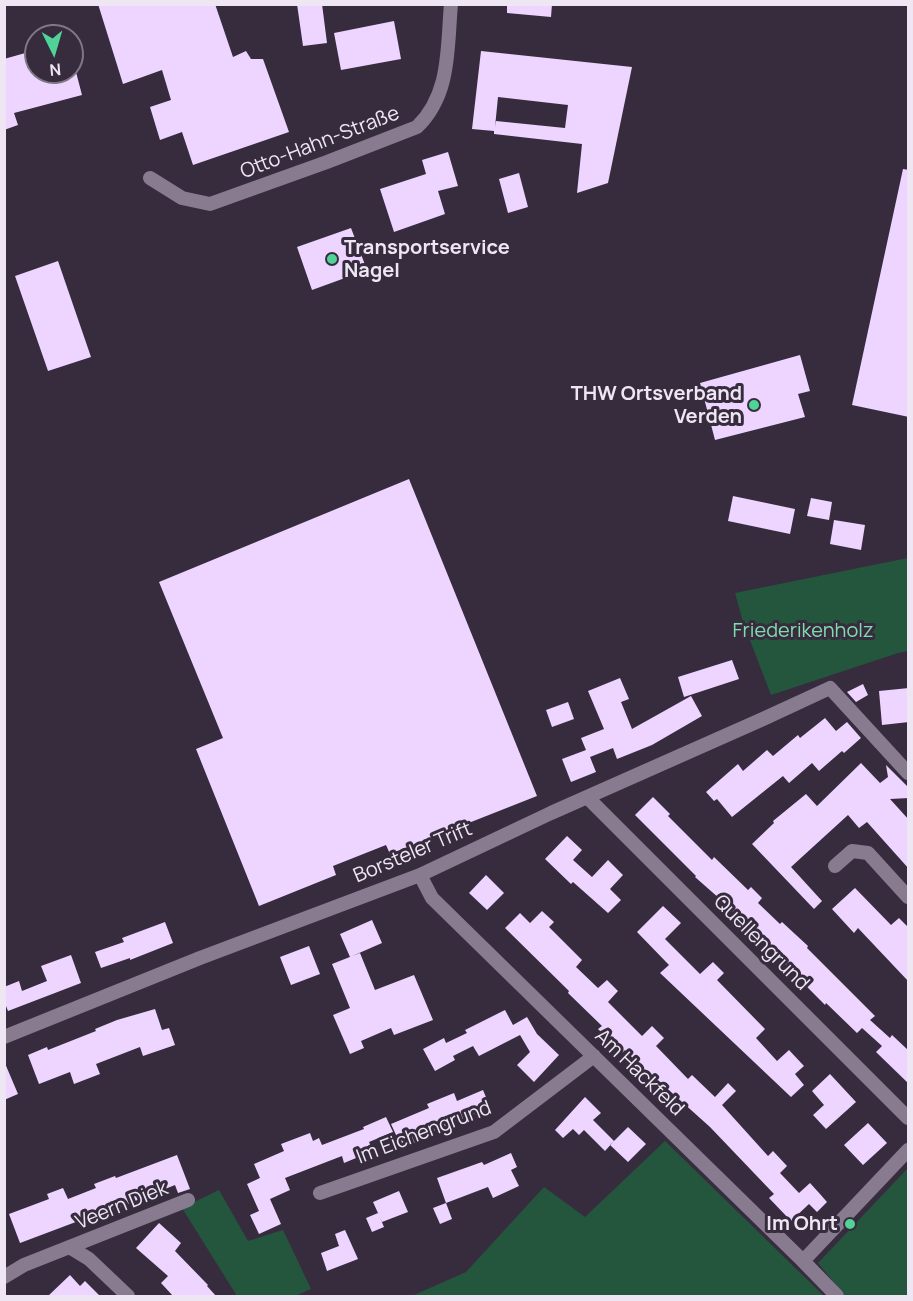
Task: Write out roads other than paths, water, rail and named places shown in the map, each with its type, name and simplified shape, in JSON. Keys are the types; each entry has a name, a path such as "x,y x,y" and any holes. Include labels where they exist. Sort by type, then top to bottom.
{"street":[{"name":"Otto-Hahn-Straße","path":"150,178 182,198 210,204 417,127 428,116 443,85 451,4"},
{"name":"Borsteler Trift","path":"4,1037 200,958 420,874 587,796 763,720 830,688 909,773"},
{"name":"Quellengrund","path":"587,796 909,1118"},
{"path":"835,866 852,851 868,853 909,897"},
{"name":"Am Hackfeld","path":"420,874 432,898 837,1296"},
{"name":"Im Eichengrund","path":"320,1193 494,1132 594,1056"},
{"path":"803,1261 909,1150"},
{"name":"Veern Diek","path":"4,1277 24,1265 188,1200"},
{"name":"Veern Diek","path":"71,1248 90,1259 128,1296"}],"place":[{"name":"Transportservice Nagel","path":"332,259"},
{"name":"THW Ortsverband Verden","path":"754,405"},
{"name":"Im Ohrt","path":"850,1224"}],"park label":[{"name":"Friederikenholz","path":"803,631"}]}
